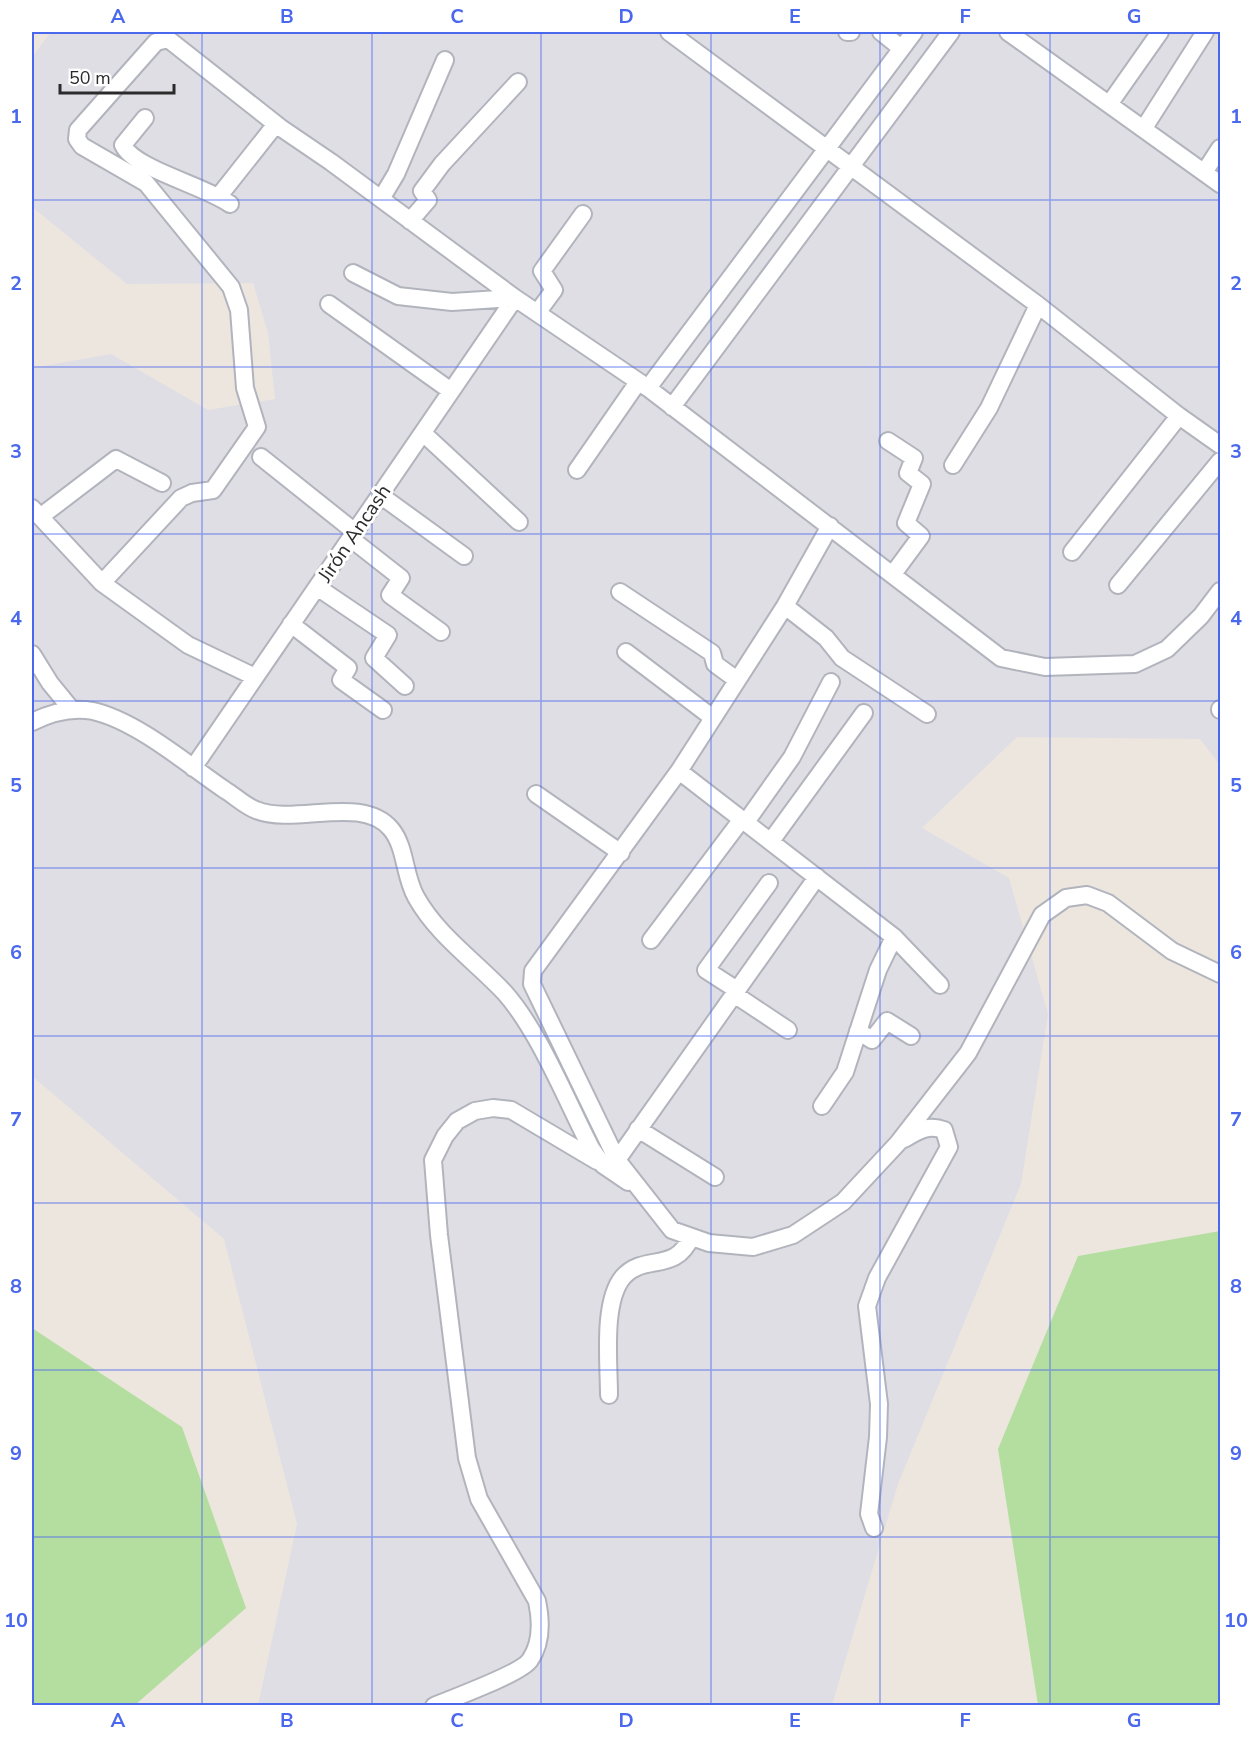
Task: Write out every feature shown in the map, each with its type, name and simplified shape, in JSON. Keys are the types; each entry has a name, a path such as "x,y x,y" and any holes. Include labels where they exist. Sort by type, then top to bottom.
{"street":[{"path":"669,32 828,147 1038,305 1179,416 1221,445"},
{"path":"881,32 901,48"},
{"path":"577,470 828,147 914,32"},
{"path":"672,407 951,32"},
{"path":"1008,32 1221,184"},
{"path":"1110,103 1160,32"},
{"path":"1144,128 1205,32"},
{"path":"102,583 181,498 192,493 213,490 257,427 245,388 239,310 231,287 146,183 82,146 77,139 78,130 156,42 168,39 276,124 515,298 643,385 1001,658 1045,667 1135,664 1167,649 1201,616 1221,591"},
{"path":"381,199 396,174 445,60"},
{"path":"410,221 428,200 422,191 435,173 518,82"},
{"path":"145,118 123,146 132,158 224,200 276,124"},
{"path":"1205,171 1221,148"},
{"path":"537,313 554,290 542,271 583,214"},
{"path":"353,273 398,296 452,302 515,298"},
{"name":"Jirón Ancash","path":"193,768 515,298"},
{"path":"329,304 451,391"},
{"path":"952,465 989,408 1038,305"},
{"path":"1072,552 1179,416"},
{"path":"423,433 519,522"},
{"path":"888,441 914,458 908,473 922,484 906,524 921,536 893,574"},
{"path":"261,457 401,578 390,595 441,632"},
{"path":"162,483 116,459 36,512 102,583 188,645 255,677"},
{"path":"1118,585 1221,460"},
{"path":"380,495 464,556"},
{"path":"610,1162 532,984 533,971 679,771 785,606 830,526"},
{"path":"317,587 388,635 374,658 405,686"},
{"path":"620,591 712,653 715,664 737,680"},
{"path":"785,606 826,638 842,658 927,714"},
{"path":"291,624 348,668 341,680 383,710"},
{"path":"626,652 713,718"},
{"path":"34,660 72,710"},
{"path":"651,940 792,757 831,682"},
{"path":"32,713 72,710 92,711 107,716 138,731 255,810 286,816 342,812 374,815 391,829 415,895 436,926 505,994 527,1024 591,1148 644,1193 672,1230 709,1244 753,1247 793,1235 843,1202 898,1143 968,1053 1042,915 1066,898 1087,895 1108,903 1172,951 1221,974"},
{"path":"32,722 52,713"},
{"path":"771,841 864,713"},
{"path":"679,771 894,937 940,985"},
{"path":"536,794 621,853"},
{"path":"610,1162 638,1129 817,877"},
{"path":"769,883 706,970 788,1030"},
{"path":"822,1106 845,1072 878,970 894,937"},
{"path":"858,1031 872,1041 887,1021 910,1036"},
{"path":"434,1706 502,1677 530,1661 539,1639 540,1615 537,1601 479,1499 467,1458 439,1235 433,1160 445,1136 457,1121 475,1111 493,1108 511,1110 610,1162"},
{"path":"874,1528 869,1514 878,1437 879,1404 867,1306 877,1278 949,1147 944,1130 934,1126 923,1128 898,1143"},
{"path":"638,1129 715,1176"},
{"path":"609,1395 610,1312 621,1279 639,1266 675,1258 685,1251 691,1237"}],"shaded area":[{"path":"51,32 1220,32 1220,765 1200,739 1017,737 922,828 1009,878 1048,1014 1021,1184 898,1484 832,1705 258,1705 297,1524 224,1239 32,1076 32,368 111,354 208,410 275,399 268,333 253,283 127,284 32,207 32,57"}],"green space":[{"path":"1220,1231 1220,1705 1038,1705 998,1449 1078,1256"},
{"path":"32,1328 182,1427 246,1608 135,1705 32,1705"}]}
